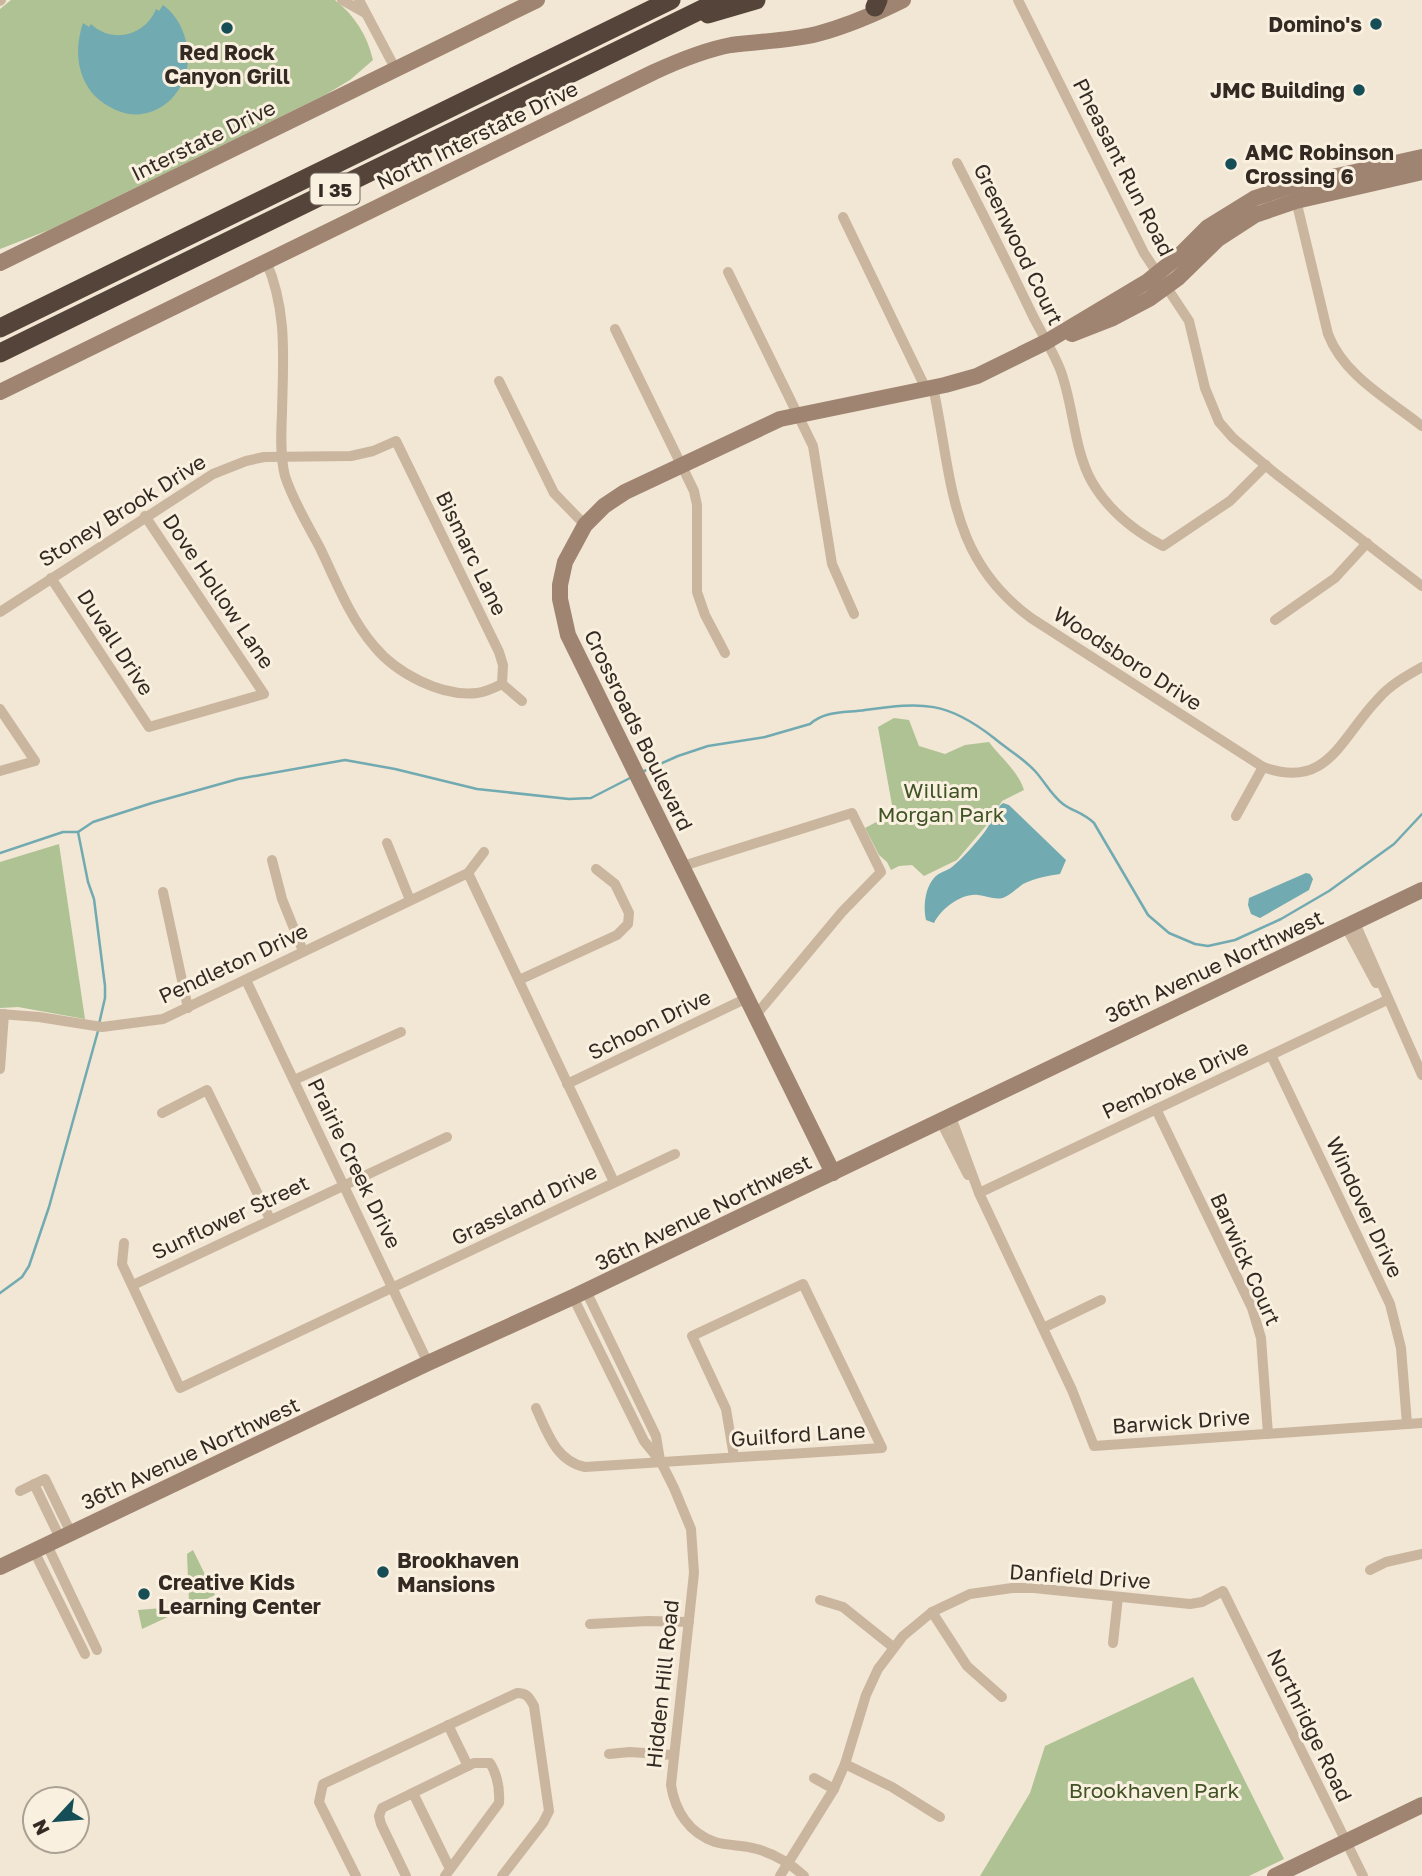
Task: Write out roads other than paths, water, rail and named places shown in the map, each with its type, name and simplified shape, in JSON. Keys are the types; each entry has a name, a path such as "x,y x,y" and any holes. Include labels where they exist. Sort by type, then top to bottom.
{"highway":[{"name":"I 35","path":"0,328 671,0"},
{"name":"I 35","path":"0,353 721,0"},
{"path":"670,25 756,0"}],"street":[{"path":"342,0 365,13"},
{"path":"359,0 396,69"},
{"name":"Interstate Drive","path":"0,263 537,0"},
{"name":"North Interstate Drive","path":"0,392 680,61 729,46 798,38 835,28 870,16 903,0"},
{"name":"Pheasant Run Road","path":"1017,0 1144,253 1189,321 1205,388 1219,422 1233,438 1266,465 1422,586"},
{"name":"North Interstate Drive","path":"835,28 880,2"},
{"name":"Crossroads Boulevard","path":"1294,194 1422,157"},
{"name":"Greenwood Court","path":"957,163 1056,359 1091,480 1119,516 1147,538 1163,546 1230,501 1266,465"},
{"name":"Crossroads Boulevard","path":"833,1173 573,644 562,612 561,575 572,546 585,525 604,506 625,492 757,428 798,414 977,376 1046,342 1162,280 1224,216 1255,198 1422,172"},
{"path":"1294,194 1328,334 1336,352 1353,372 1422,426"},
{"name":"Woodsboro Drive","path":"843,217 930,388 961,524 975,558 993,585 1031,618 1263,767 1289,774 1321,765 1334,754 1379,697 1422,667"},
{"path":"266,261 276,287 283,321 285,476 353,615 374,647 407,673 448,690 477,693 502,684 522,701"},
{"path":"728,272 816,453 834,571 854,614"},
{"path":"615,329 691,484 697,505 697,592 705,615 725,653"},
{"path":"499,381 554,493 585,525"},
{"name":"Stoney Brook Drive","path":"0,612 213,474 246,461 283,457 351,456 373,451 396,441"},
{"name":"Bismarc Lane","path":"396,441 499,652 503,665 502,684"},
{"name":"Dove Hollow Lane","path":"145,516 264,694 149,727"},
{"path":"1275,620 1335,578 1367,543"},
{"name":"Duvall Drive","path":"51,578 149,727"},
{"path":"0,709 34,761 0,771"},
{"path":"1236,817 1263,767"},
{"path":"683,866 852,813 870,849 881,872 842,912 756,1015"},
{"path":"387,843 410,900"},
{"path":"468,873 484,852"},
{"path":"272,860 282,899 303,951"},
{"path":"519,980 625,929 629,919 626,906 615,884 596,869"},
{"name":"Pendleton Drive","path":"2,1014 97,1026 163,1019 468,873"},
{"name":"Grassland Drive","path":"180,1388 614,1182 468,873"},
{"name":"36th Avenue Northwest","path":"0,1567 579,1294 1422,890"},
{"path":"163,891 188,1008"},
{"path":"1350,925 1422,1075"},
{"name":"Prairie Creek Drive","path":"246,980 428,1363"},
{"name":"Schoon Drive","path":"567,1084 747,998"},
{"name":"Pembroke Drive","path":"979,1193 1387,1000"},
{"path":"0,1069 2,1014"},
{"path":"295,1080 401,1032"},
{"name":"Windover Drive","path":"1271,1055 1390,1304 1401,1348 1406,1424"},
{"path":"162,1113 207,1090 270,1219"},
{"name":"Barwick Court","path":"1156,1109 1252,1308 1258,1327 1268,1434"},
{"name":"Barwick Drive","path":"946,1119 1072,1390 1094,1446 1422,1423"},
{"name":"Sunflower Street","path":"132,1285 447,1137"},
{"path":"614,1182 675,1154"},
{"name":"Sunflower Street","path":"124,1243 122,1264 180,1388"},
{"name":"Guilford Lane","path":"536,1408 563,1458 585,1467 882,1448 803,1284 692,1336 721,1396 731,1429 734,1457"},
{"name":"Hidden Hill Road","path":"579,1294 656,1436 661,1463 685,1511 694,1543 694,1573 673,1755 672,1796 680,1815 691,1828 714,1842 774,1855 804,1876"},
{"path":"1043,1328 1101,1300"},
{"path":"20,1491 45,1479 53,1542 85,1654"},
{"path":"53,1542 97,1650"},
{"path":"1370,1570 1410,1555 1422,1555"},
{"name":"Danfield Drive","path":"780,1876 834,1789 845,1765 871,1681 893,1647 932,1612 970,1594 1012,1587 1190,1604 1202,1602 1223,1591"},
{"name":"Northridge Road","path":"1223,1591 1363,1876"},
{"path":"1113,1643 1118,1597"},
{"path":"820,1600 843,1607 893,1647"},
{"path":"932,1612 967,1665 1002,1698"},
{"path":"590,1624 648,1620 689,1622"},
{"path":"356,1876 319,1802 323,1783 517,1693 528,1696 534,1706 549,1811 543,1823 502,1876"},
{"path":"448,1725 468,1766"},
{"path":"609,1754 630,1752 673,1755"},
{"path":"406,1876 379,1816 382,1808 468,1766 483,1762 491,1763 500,1791 499,1803 447,1872 413,1793"},
{"path":"845,1765 892,1787 940,1817"},
{"path":"814,1778 834,1789"},
{"path":"1275,1876 1422,1805"}],"water":[{"path":"163,5 176,18 186,40 188,57 184,80 172,99 153,111 133,114 114,109 91,92 81,71 78,47 83,23 89,27 91,24 108,34 127,34 144,26 156,9 159,11"},
{"path":"1003,803 1009,805 1066,860 1060,874 1023,884 1002,898 972,895 958,899 941,912 934,923 926,920 926,898 931,882 938,874 952,867 970,849"},
{"path":"1306,873 1313,879 1309,890 1260,918 1251,914 1249,898"}],"waterway":[{"path":"642,772 708,746 765,737 810,724 829,714 903,706 934,707 948,711 977,726 1020,758 1035,771 1059,800 1094,823 1148,915 1169,933 1195,944 1208,946 1235,940 1281,919 1329,891 1394,844 1422,814"},
{"path":"0,853 63,832 78,832 93,822 238,779 345,760 477,789 569,799 591,798 630,778"},
{"path":"78,832 94,899 105,986 99,1024"},
{"path":"0,1293 22,1277 29,1266 49,1207 98,1031"}],"place":[{"name":"Domino's","path":"1376,24"},
{"name":"Red Rock Canyon Grill","path":"227,28"},
{"name":"JMC Building","path":"1359,90"},
{"name":"AMC Robinson Crossing 6","path":"1231,164"},
{"name":"Brookhaven Mansions","path":"383,1572"},
{"name":"Creative Kids Learning Center","path":"144,1594"}],"park label":[{"name":"William Morgan Park","path":"941,802"},
{"name":"Brookhaven Park","path":"1154,1790"}]}
